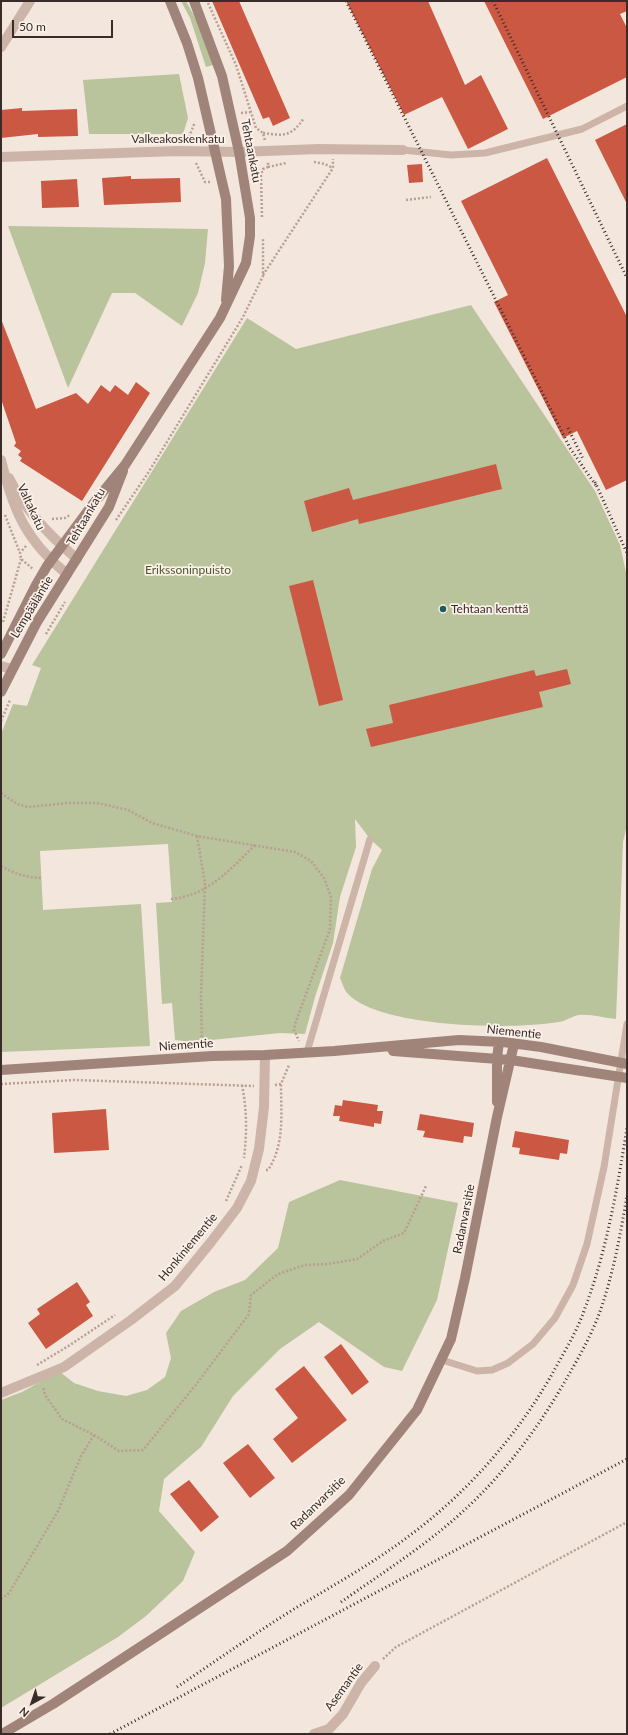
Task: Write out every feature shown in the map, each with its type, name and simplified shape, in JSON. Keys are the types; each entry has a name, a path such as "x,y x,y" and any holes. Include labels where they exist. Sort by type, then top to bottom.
{"main road":[{"name":"Tehtaankatu","path":"170,1 187,42 198,78 226,199 229,266 226,306"},
{"name":"Tehtaankatu","path":"61,546 125,465 220,318 246,263 250,236 248,203 239,152 222,76 194,1"},
{"name":"Tehtaankatu","path":"77,559 109,507 125,465"},
{"name":"Lempääläntie","path":"1,654 36,585 61,546"},
{"name":"Lempääläntie","path":"1,692 37,622 77,559"},
{"name":"Niementie","path":"1,1070 212,1056 265,1055 373,1048 459,1040 514,1044 627,1064"},
{"name":"Radanvarsitie","path":"497,1117 496,1058 499,1042"},
{"name":"Radanvarsitie","path":"2,1734 53,1704 287,1551 348,1495 417,1410 451,1340 497,1117 514,1044"},
{"name":"Niementie","path":"373,1048 391,1051 496,1058 627,1078"}],"street":[{"path":"1,48 30,1"},
{"name":"Valkeakoskenkatu","path":"1,157 178,151 239,152 403,150"},
{"name":"Valtakatu","path":"1,460 10,480 25,504 61,546 77,559"},
{"name":"Valtakatu","path":"1,460 7,485 22,524 40,551 67,574"},
{"path":"1,666 12,669"},
{"name":"Honkiniementie","path":"1,1394 64,1367 174,1286 238,1208 251,1181 259,1149 264,1107 265,1055"},
{"name":"Asemantie","path":"314,1734 329,1729 343,1714 361,1682 375,1666"}],"lane":[{"path":"403,150 450,156 485,153 582,129 627,106"},
{"path":"303,1052 370,839"},
{"path":"442,1360 477,1371 492,1370 508,1363 533,1344 555,1318 573,1285 588,1244 604,1167 627,1024"}],"path":[{"path":"263,133 283,136 298,127 304,118"},
{"path":"262,276 333,168 334,150"},
{"path":"310,161 325,164 333,168"},
{"path":"268,167 292,162"},
{"path":"406,200 431,197"},
{"path":"4,512 20,553"},
{"path":"1,629 21,559"},
{"path":"44,636 65,602"},
{"path":"1,721 12,694"},
{"path":"1,793 17,804 28,807 68,803 90,803 122,808 152,823 197,836 295,852 311,861 324,878 332,897 330,929 295,1024 294,1030 303,1052 298,1060 290,1062 282,1084 264,1086 75,1080 1,1084"},
{"path":"197,836 205,888 202,1046"},
{"path":"171,899 185,898 205,888 222,877 255,845"},
{"path":"1,866 26,877 41,878"},
{"path":"223,1207 243,1163"},
{"path":"40,1376 45,1396 62,1419 94,1435 120,1451 143,1450 249,1314 251,1295 278,1274 305,1265 328,1264 358,1259 383,1241 404,1233 426,1186"},
{"path":"36,1365 122,1311"},
{"path":"1,1599 9,1593 58,1511 81,1456 94,1435"},
{"path":"375,1666 396,1647 627,1522"}],"green space":[{"path":"181,1 186,1 198,23 213,65 206,67 190,18"},
{"path":"179,74 188,118 183,134 89,134 83,80"},
{"path":"8,226 208,229 205,263 198,293 182,326 135,293 112,293 68,388"},
{"name":"Erikssoninpuisto","path":"471,305 595,491 620,545 627,577 627,825 623,842 616,1019 583,1015 562,1021 511,1026 449,1024 417,1020 388,1014 365,1005 348,994 340,978 372,869 382,850 370,839 355,819 356,847 340,897 333,943 315,997 305,1034 280,1033 192,1042 175,1040 172,1003 162,1004 156,903 172,902 168,844 40,851 43,910 141,904 150,1046 1,1052 1,734 13,704 27,706 41,668 32,665 247,318 296,349"},
{"path":"340,1180 458,1203 437,1300 402,1371 384,1367 319,1322 280,1349 233,1396 201,1447 164,1479 159,1511 195,1552 183,1581 146,1616 118,1637 1,1708 1,1400 22,1392 59,1371 74,1383 98,1391 126,1396 147,1390 165,1377 171,1358 166,1333 181,1311 214,1292 245,1280 278,1248 289,1202"}],"building":[{"path":"212,1 239,1 290,118 273,126 269,117 263,119"},
{"path":"346,1 428,1 465,85 481,75 508,129 468,149 442,97 404,115"},
{"path":"484,1 627,1 627,11 620,14 627,28 627,77 543,119"},
{"path":"22,108 22,111 77,109 78,136 38,137 38,134 1,138 1,110"},
{"path":"627,124 627,204 595,140"},
{"path":"547,158 627,317 627,480 606,490 577,431 563,438 494,302 508,295 461,201"},
{"path":"422,164 423,182 409,183 407,165"},
{"path":"131,176 131,179 180,178 181,202 104,205 102,178"},
{"path":"77,179 79,207 42,208 41,181"},
{"path":"1,319 36,409 76,393 88,404 101,385 110,392 115,385 128,395 136,382 150,393 82,501 20,461 22,458 18,455 21,451 14,446 16,443 1,399"},
{"path":"496,464 502,489 359,524 358,519 312,532 304,501 349,488 353,500"},
{"path":"313,580 343,700 319,706 289,586"},
{"path":"567,669 571,684 539,692 543,707 371,747 366,729 393,723 389,705 534,670 536,676"},
{"path":"343,1100 378,1105 377,1111 383,1111 381,1124 374,1123 374,1127 339,1121 340,1116 333,1116 335,1105 342,1106"},
{"path":"106,1109 109,1150 54,1153 52,1113"},
{"path":"420,1114 474,1123 472,1137 464,1136 463,1143 423,1137 425,1131 417,1130"},
{"path":"515,1131 569,1140 567,1154 560,1153 559,1160 519,1154 520,1148 512,1147"},
{"path":"77,1282 90,1302 86,1305 93,1316 46,1349 28,1323 40,1314 37,1309"},
{"path":"341,1344 369,1382 352,1395 324,1357"},
{"path":"304,1366 347,1420 292,1463 273,1439 298,1418 275,1389"},
{"path":"248,1444 275,1478 250,1498 223,1463"},
{"path":"189,1480 219,1517 201,1532 170,1494"}],"railway":[{"path":"346,1 570,448 597,487"},
{"path":"493,1 627,278"},
{"path":"568,428 583,459"},
{"path":"595,482 627,553"},
{"path":"177,1687 279,1618 366,1565 409,1536 451,1502 506,1443 537,1399 551,1376 570,1343 582,1317 593,1286 605,1242 627,1128"},
{"path":"341,1602 411,1553 451,1522 485,1490 530,1436 568,1376 585,1346 596,1322 612,1271 627,1196"},
{"path":"110,1734 627,1459"}],"place":[{"name":"Tehtaan kenttä","path":"443,609"}]}
